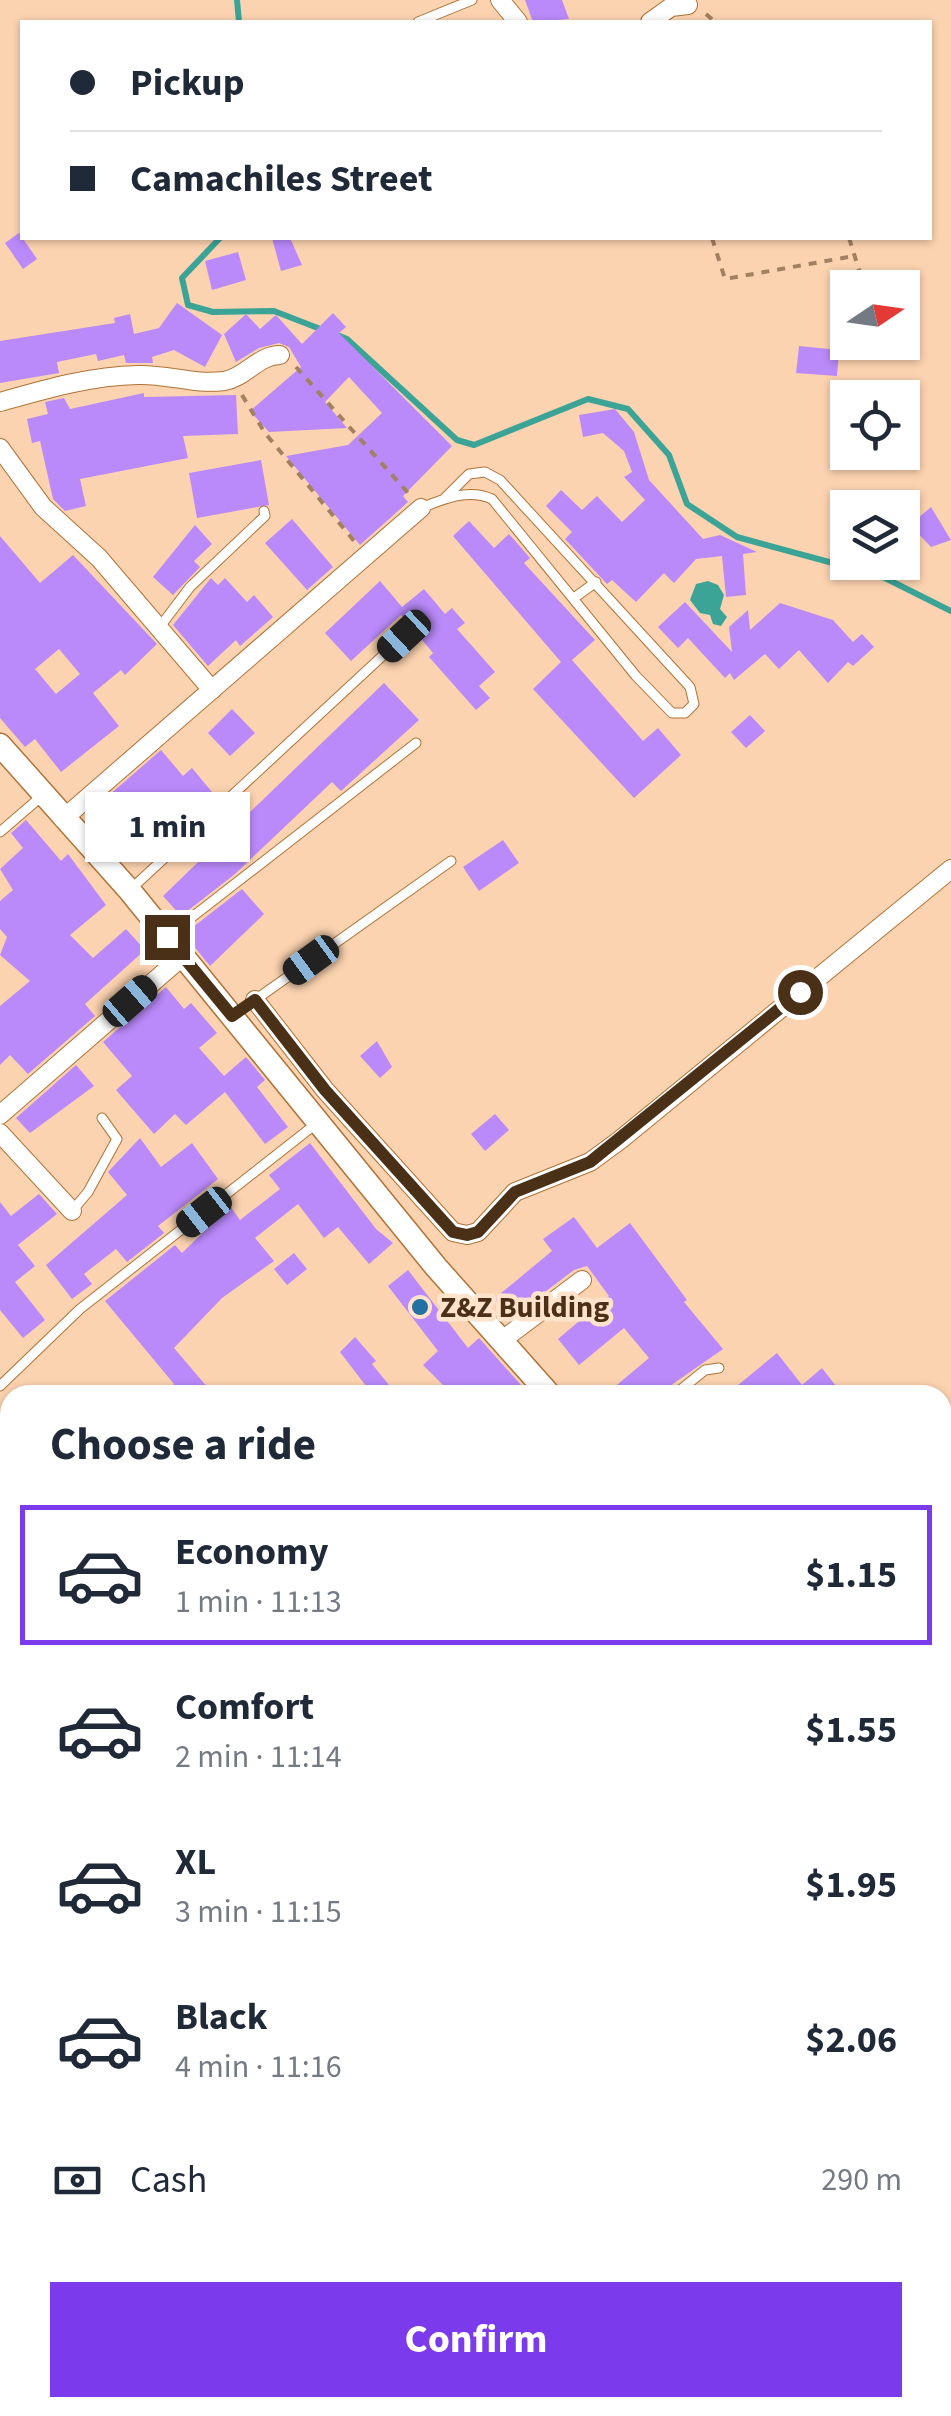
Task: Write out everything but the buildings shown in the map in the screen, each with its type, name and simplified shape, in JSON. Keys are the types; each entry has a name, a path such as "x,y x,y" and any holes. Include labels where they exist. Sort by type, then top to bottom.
{"street":[{"path":"500,0 516,20"},
{"path":"653,20 671,8 688,5"},
{"path":"0,402 80,380 114,376 144,375 193,383 232,380 264,358 280,355"},
{"path":"0,448 43,507 98,558 212,690"},
{"path":"63,819 420,508"},
{"path":"0,745 130,892 541,1385"},
{"path":"255,1000 325,1090 453,1232 467,1235 478,1232 515,1192 590,1162 620,1140 951,869"},
{"path":"0,1114 182,956"},
{"path":"0,1134 72,1211"},
{"path":"501,1341 582,1280"}],"lane":[{"path":"423,20 472,0"},
{"path":"420,508 444,498 476,494 500,507 636,676 672,713 685,713 694,704 690,687 500,480 475,472 460,479 444,498"},
{"path":"500,507 515,494"},
{"path":"159,628 190,586 265,516 264,511"},
{"path":"574,598 596,582"},
{"path":"130,892 404,636"},
{"path":"167,937 416,743"},
{"path":"0,832 43,795"},
{"path":"232,1016 451,861"},
{"path":"72,1211 88,1192 118,1139 102,1118"},
{"path":"1,1385 80,1309 318,1122"},
{"path":"686,1385 705,1370 719,1368"}],"path":[{"path":"713,240 725,279 854,256"},
{"path":"850,240 859,270"},
{"path":"280,355 336,406 420,508"},
{"path":"232,380 265,433 367,558"}],"water":[{"path":"708,581 718,585 724,595 720,609 727,617 721,626 713,624 710,615 700,613 690,600 696,584"}],"waterway":[{"path":"237,0 239,20"},
{"path":"218,240 182,278 188,305 213,312 274,311 323,330"},
{"path":"335,334 347,339 457,440 474,445 588,399 628,409 669,455 687,504 737,537 881,576 951,611"}],"place":[{"name":"Z&Z Building","path":"420,1307"}],"route":[{"path":"167,937 232,1016 255,1000 325,1090 453,1232 467,1235 478,1232 515,1192 590,1162 800,992"}]}
